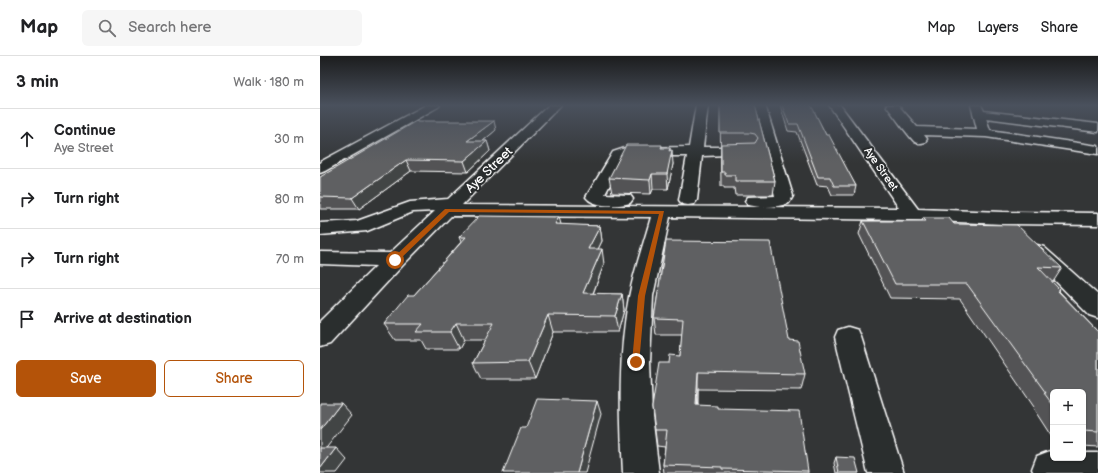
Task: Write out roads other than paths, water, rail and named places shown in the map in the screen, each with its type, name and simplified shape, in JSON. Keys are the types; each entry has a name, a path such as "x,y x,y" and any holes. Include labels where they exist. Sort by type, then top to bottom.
{"street":[{"path":"320,168 399,124"},
{"name":"Aye Street","path":"320,337 395,260 535,124"},
{"path":"688,200 699,124"},
{"path":"749,151 625,152 618,155 595,197 601,199 778,201 784,196 764,124"},
{"name":"Aye Street","path":"849,124 912,214"},
{"path":"908,124 916,135 986,133 1098,150"},
{"path":"983,124 986,133"},
{"path":"1076,124 1098,128"},
{"path":"320,229 367,225 410,207 662,212 912,214 1003,218 1098,219"},
{"path":"641,473 636,415 636,362 642,296 662,212"},
{"path":"1003,218 1098,309"},
{"path":"320,258 395,260"},
{"path":"848,337 886,473"},
{"path":"1050,469 1098,471"}]}
